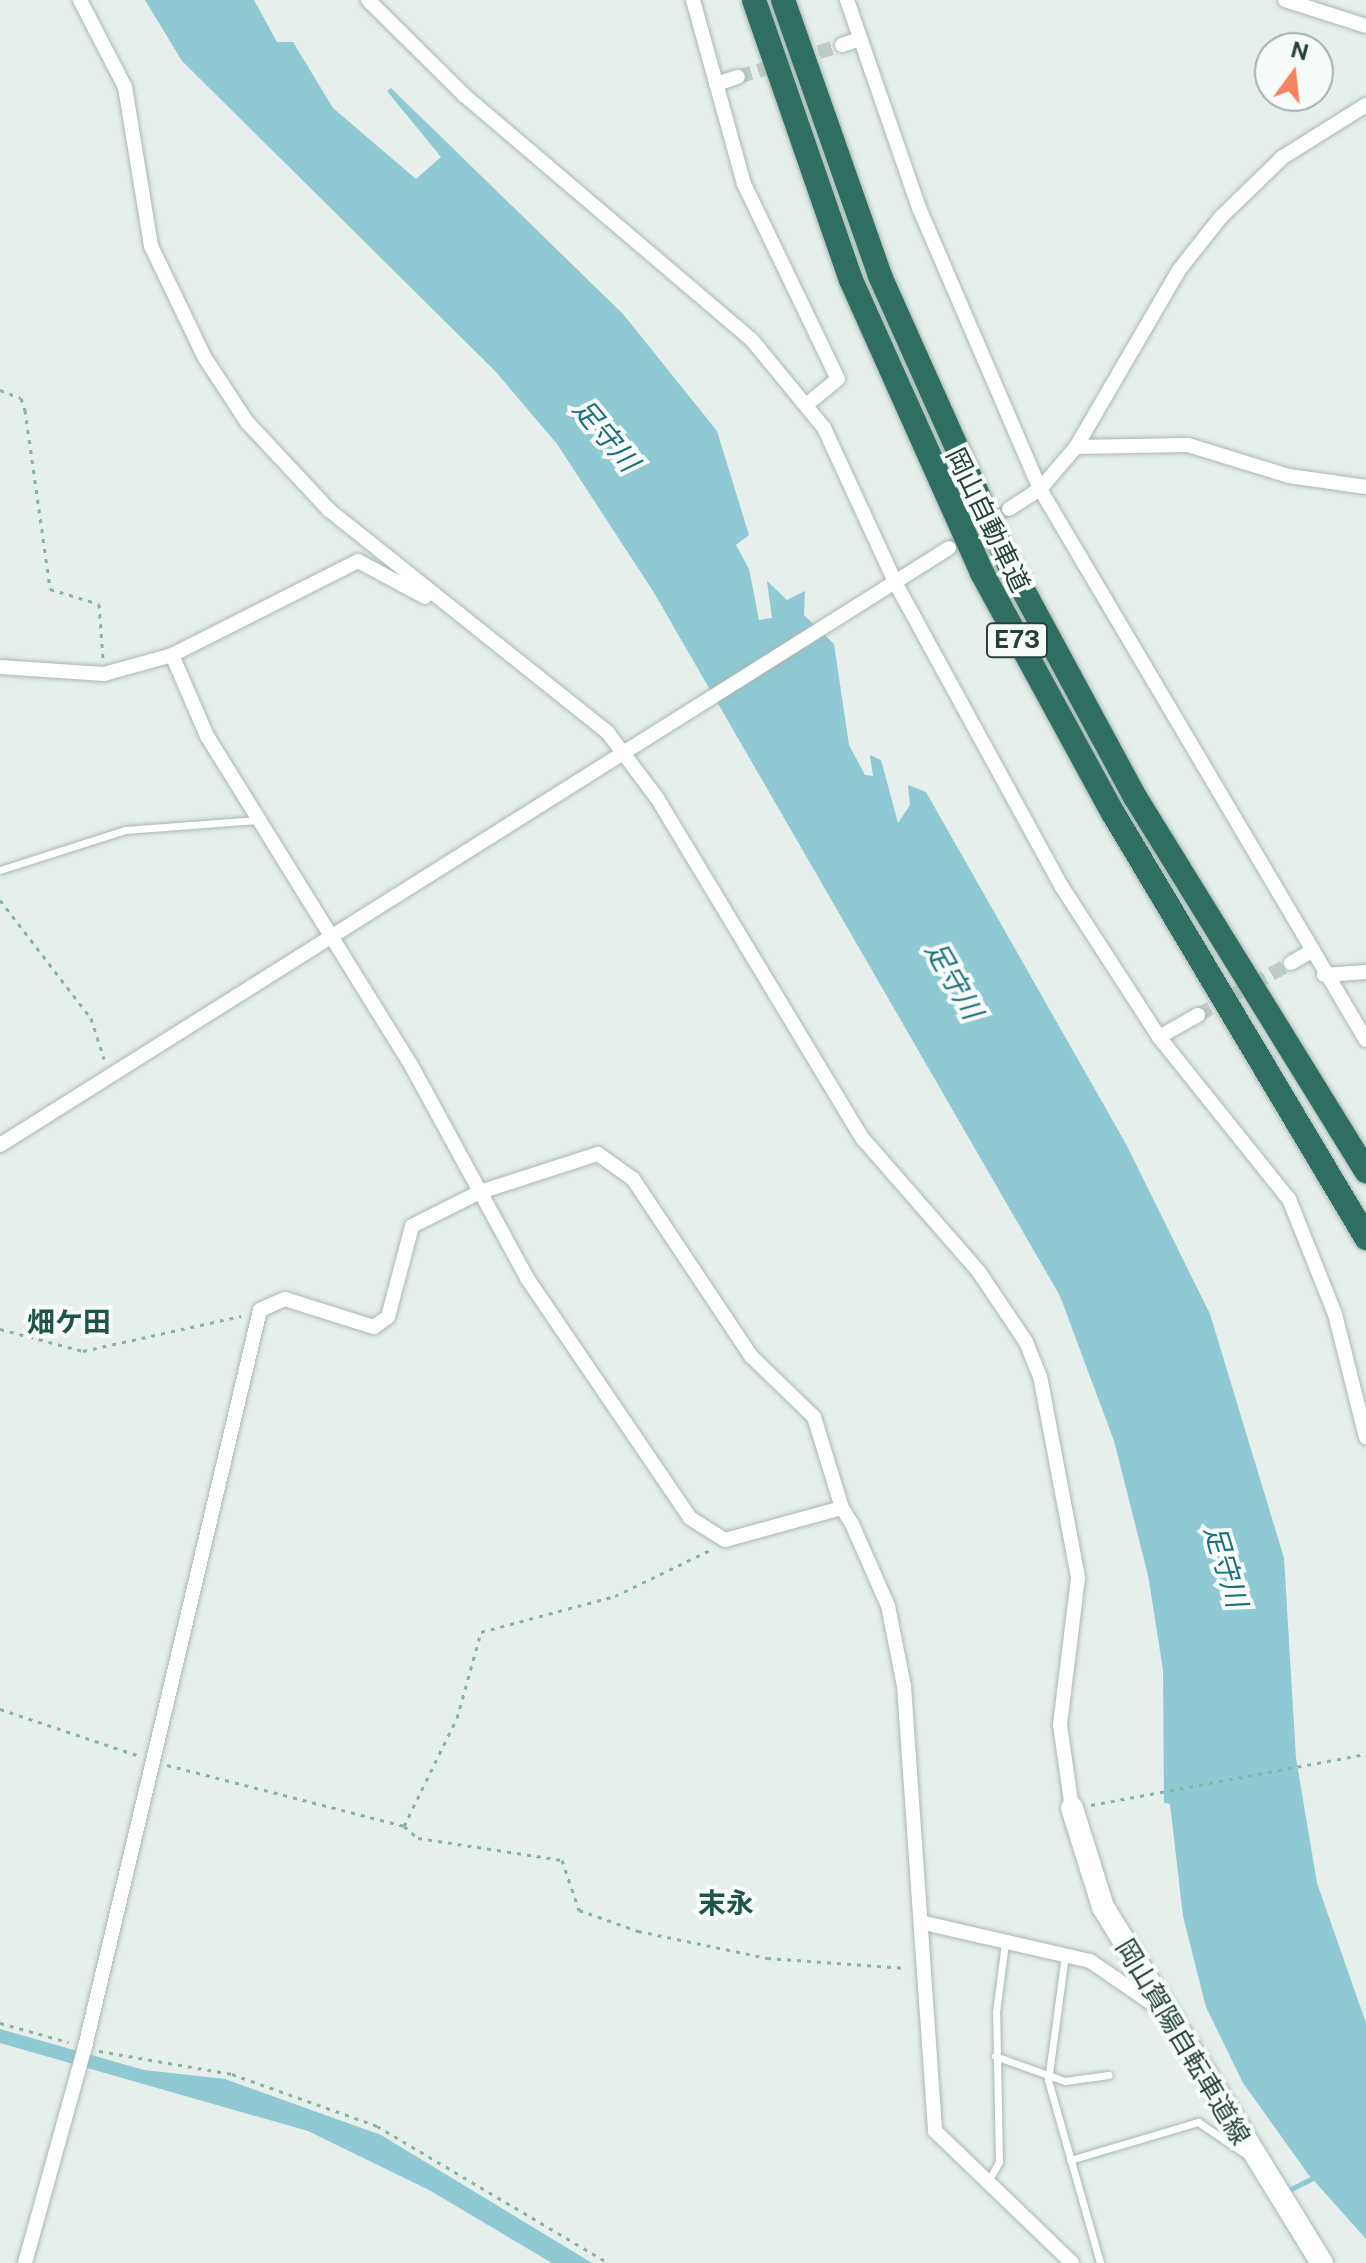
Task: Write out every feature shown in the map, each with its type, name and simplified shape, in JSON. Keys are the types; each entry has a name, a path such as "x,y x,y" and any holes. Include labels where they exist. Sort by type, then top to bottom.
{"highway":[{"name":"岡山自動車道","path":"754,0 851,280 982,573 1113,813 1366,1238"},
{"name":"岡山自動車道","path":"783,0 880,276 1009,564 1135,797 1334,1123"},
{"path":"1334,1123 1366,1171"},
{"path":"1334,1123 1366,1182"}],"main road":[{"name":"岡山賀陽自転車道線","path":"1076,1808 1103,1907 1252,2157 1322,2263"}],"street":[{"path":"80,0 125,87 151,246 205,358 292,477 460,617 560,690 629,753 863,1139 979,1272 1034,1360 1078,1578 1061,1707 1076,1808"},
{"path":"368,0 464,95 752,340 806,405 890,587 1062,887 1159,1037 1289,1199 1335,1314 1366,1437"},
{"path":"693,0 744,184 838,379 806,405"},
{"path":"847,0 919,208 1040,489 1310,952 1366,1040"},
{"path":"1285,0 1366,26"},
{"path":"842,45 860,39"},
{"path":"716,84 738,77"},
{"path":"1009,509 1040,489 1076,447 1198,244 1283,157 1366,105"},
{"path":"1076,447 1188,445 1278,474 1366,487"},
{"path":"0,1145 629,753 949,548"},
{"path":"0,667 104,674 172,655 358,561 460,617"},
{"path":"172,655 207,736 332,939 551,1318 690,1518 716,1538 842,1508"},
{"path":"1291,963 1310,952"},
{"path":"1324,975 1366,972"},
{"path":"1159,1037 1198,1015"},
{"path":"25,2263 84,2049 260,1310 285,1299 374,1327 388,1317 412,1226 480,1192 590,1152 621,1167 751,1356 814,1417 842,1508 874,1570 896,1638 924,1923 935,2131 1072,2263"},
{"path":"924,1923 1005,1943 1066,1953 1090,1961 1163,2011"}],"lane":[{"path":"0,870 125,830 260,819"},
{"path":"987,2182 999,2162 995,2056 1005,1943"},
{"path":"1066,1953 1048,2077 1100,2263"},
{"path":"995,2056 1048,2077 1109,2075"},
{"path":"1070,2160 1198,2122 1252,2157"}],"path":[{"path":"0,390 21,398 25,410 50,589 99,604 104,674"},
{"path":"0,900 91,1018 107,1078"},
{"path":"0,1329 83,1351 143,1343 260,1310"},
{"path":"404,1826 457,1718 481,1632 650,1583 710,1550 716,1538"},
{"path":"0,1709 153,1760 404,1826 418,1838 562,1860 579,1910 638,1931 767,1958 926,1969"},
{"path":"1076,1808 1366,1754"},
{"path":"0,2023 84,2049 159,2067 232,2074 377,2126 609,2263"}],"water":[{"name":"足守川","path":"145,0 254,0 277,42 293,42 333,108 416,179 441,157 387,91 391,88 623,314 717,431 749,535 736,545 749,569 759,620 772,618 767,581 787,600 805,591 804,615 834,644 849,745 865,775 873,776 870,755 881,760 898,823 910,805 908,785 926,792 1126,1144 1210,1314 1284,1558 1296,1758 1317,1883 1366,2023 1366,2239 1308,2174 1243,2083 1206,2007 1183,1916 1170,1804 1164,1803 1163,1670 1148,1575 1114,1441 1060,1296 653,591 557,444 496,372 182,61"},
{"path":"0,2029 144,2070 225,2079 381,2135 592,2263 552,2263 429,2190 308,2131 0,2043"}],"waterway":[{"path":"1291,2189 1315,2177"}],"tunnel":[{"path":"738,77 842,45"},
{"path":"949,548 1009,509"},
{"path":"1198,1015 1291,963"}],"district":[{"name":"畑ケ田","path":"69,1322"},
{"name":"末永","path":"726,1903"}]}
